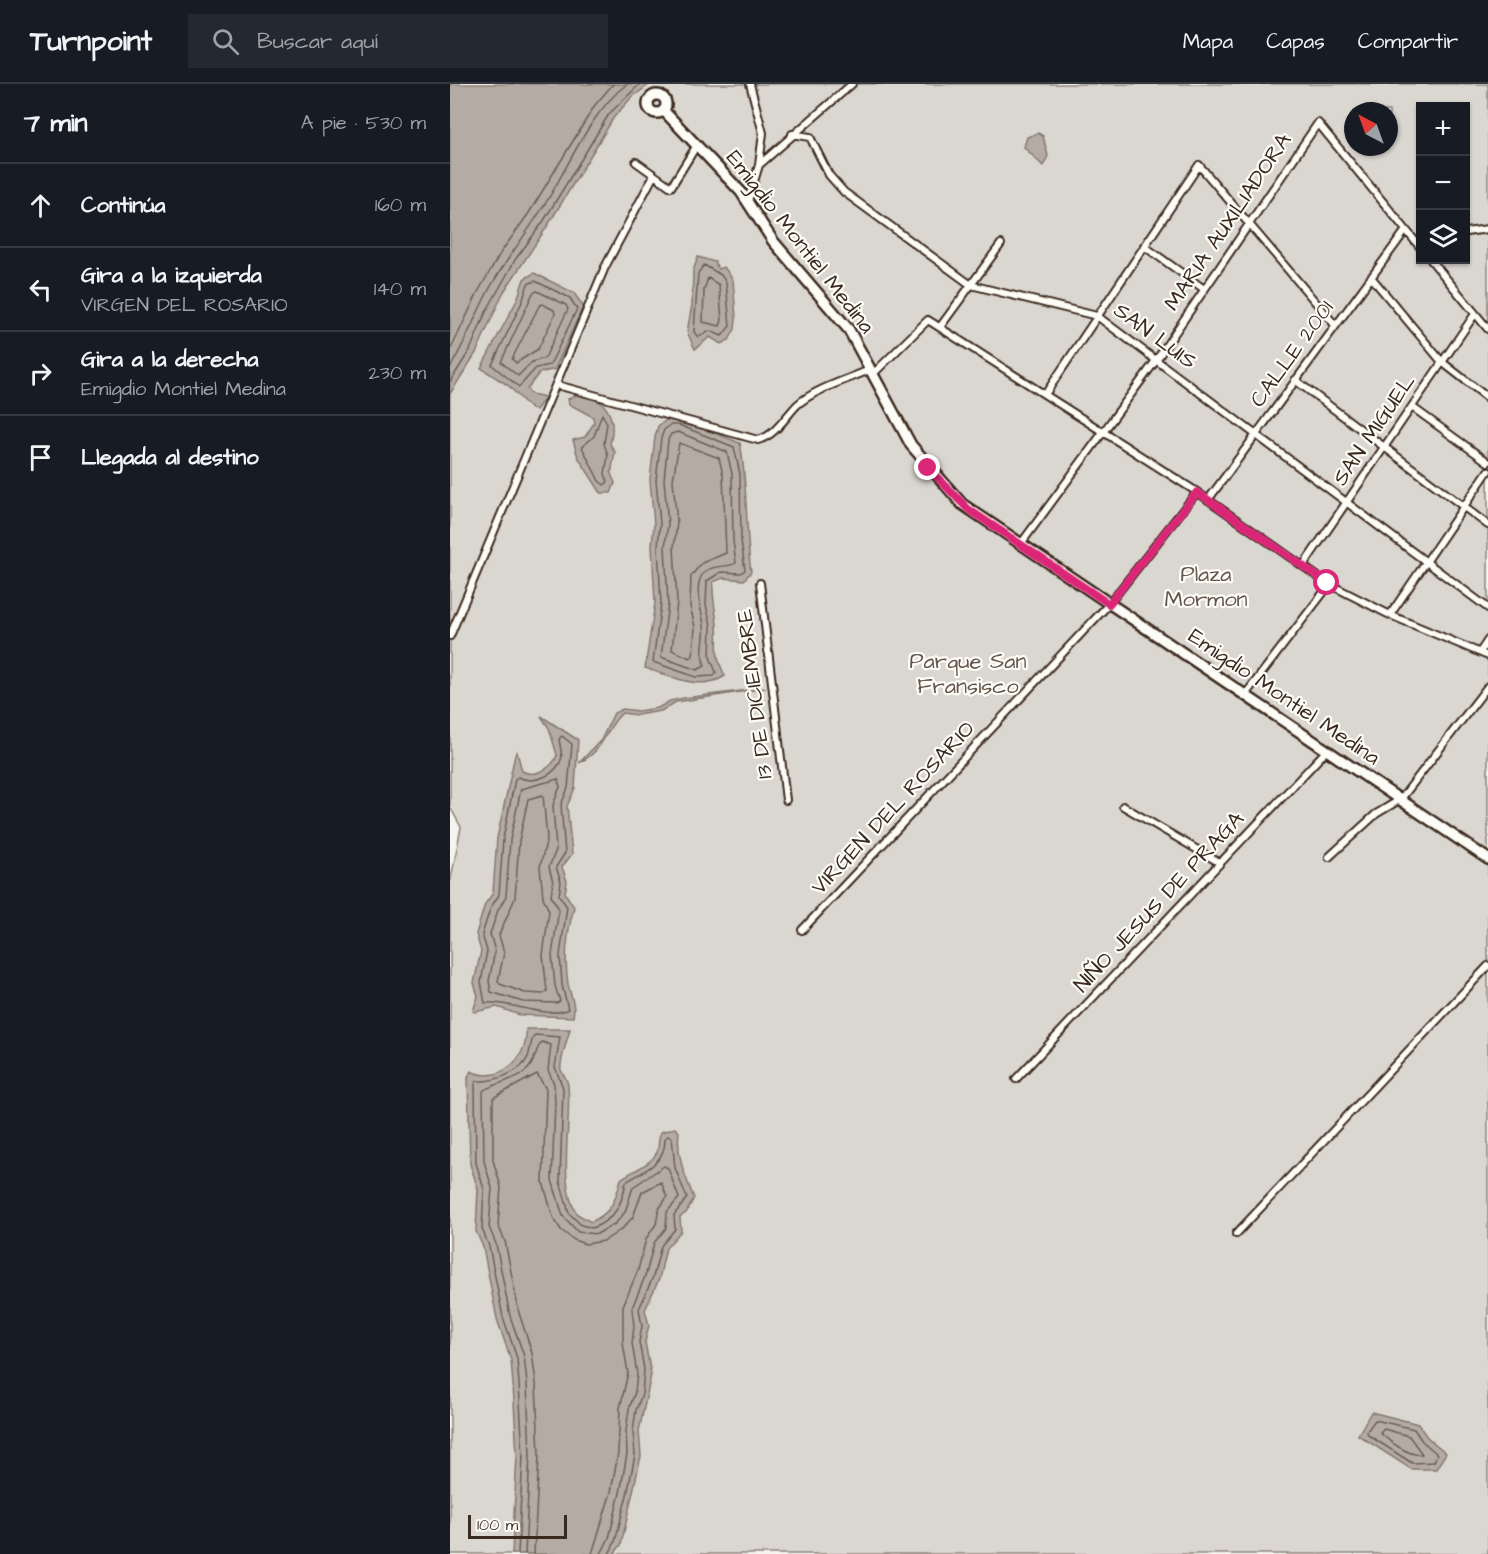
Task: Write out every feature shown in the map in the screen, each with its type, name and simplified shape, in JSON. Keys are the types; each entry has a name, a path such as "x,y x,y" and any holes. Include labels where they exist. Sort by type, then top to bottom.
{"main road":[{"name":"Emigdio Montiel Medina","path":"664,111 748,201 784,256 849,330 911,445 936,477 962,504 1488,859"}],"street":[{"path":"748,201 759,165 764,133 750,84"},
{"path":"759,165 852,84"},
{"name":"MARIA AUXILIADORA","path":"1020,545 1157,359 1318,123 1406,230"},
{"name":"SAN LUIS","path":"792,134 810,137 829,176 844,192 971,285 1097,316 1488,608"},
{"path":"636,162 671,187 697,145"},
{"path":"1046,393 1199,165 1335,325"},
{"path":"450,636 605,267 654,175"},
{"path":"1406,230 1416,237"},
{"name":"CALLE 2001","path":"1208,500 1406,230"},
{"path":"1470,232 1488,230"},
{"path":"942,325 1001,244"},
{"path":"1144,246 1204,289"},
{"path":"1434,264 1488,329"},
{"path":"1371,277 1442,362 1488,398"},
{"name":"SAN MIGUEL","path":"1303,566 1475,314"},
{"path":"557,385 758,440 769,435 799,403 809,396 872,372 928,320 942,325 1197,492 1330,584 1390,615 1488,656"},
{"path":"1295,380 1488,525"},
{"path":"1412,407 1488,462"},
{"path":"1390,615 1488,471"},
{"name":"VIRGEN DEL ROSARIO","path":"802,930 1109,604 1197,492"},
{"name":"13 DE DICIEMBRE","path":"760,583 786,800"},
{"path":"1245,695 1330,584"},
{"path":"1480,652 1488,640"},
{"path":"1329,857 1376,814 1401,799 1488,686"},
{"name":"NIÑO JESUS DE PRAGA","path":"1016,1079 1327,750"},
{"path":"1123,806 1220,863"},
{"path":"1236,1234 1488,966"}],"green space":[{"name":"Parque San Fransisco","path":"588,84 1488,84 1488,1554 450,1554 450,884 461,827 450,807 450,256"}],"water":[{"path":"450,84 650,84 631,98 614,117 503,293 476,353 450,394"},
{"path":"1038,133 1043,136 1048,156 1043,166 1024,147 1027,137"},
{"path":"698,257 715,262 718,269 724,267 733,280 736,319 735,329 729,340 721,344 710,337 695,349 687,332 692,305 693,271"},
{"path":"534,273 574,293 583,306 555,369 539,373 527,389 531,394 546,397 536,410 531,409 509,386 481,368 517,300 524,279"},
{"path":"578,394 596,399 603,404 611,418 610,444 615,452 611,474 615,483 611,493 601,493 578,457 573,440 585,437 594,423 593,417 569,404 568,399"},
{"path":"668,419 679,419 740,443 743,459 751,572 744,580 723,578 713,582 718,655 725,676 706,683 685,681 645,668 655,603 652,546 654,524 650,480 658,426"},
{"path":"766,688 676,702 661,711 637,715 622,713 594,752 579,763 601,740 614,713 623,709 638,711 658,708 670,701 684,698"},
{"path":"541,716 578,740 575,788 567,806 572,854 562,867 567,881 565,893 574,907 566,955 568,984 574,1008 573,1017 520,1015 497,1007 475,1012 473,1011 478,996 474,983 481,951 476,934 485,904 493,893 497,838 515,755 517,752 522,771 532,773 548,768 557,755 549,728"},
{"path":"526,1029 570,1029 562,1056 561,1070 567,1081 569,1101 566,1170 571,1201 577,1214 591,1222 609,1210 621,1179 650,1161 657,1152 661,1132 675,1128 679,1132 682,1166 694,1198 686,1213 680,1217 681,1231 666,1248 659,1279 645,1310 649,1325 645,1342 651,1375 639,1431 641,1456 621,1545 614,1554 512,1554 517,1455 511,1360 497,1319 483,1247 476,1231 478,1189 470,1164 468,1077 471,1071 491,1075 510,1066 522,1050 526,1040"},
{"path":"1371,1412 1418,1424 1427,1437 1446,1453 1436,1469 1411,1469 1358,1435"}],"route":[{"path":"928,468 968,509 1109,604 1197,492 1327,583"}],"park label":[{"name":"Plaza Mormon","path":"1206,586"}]}
